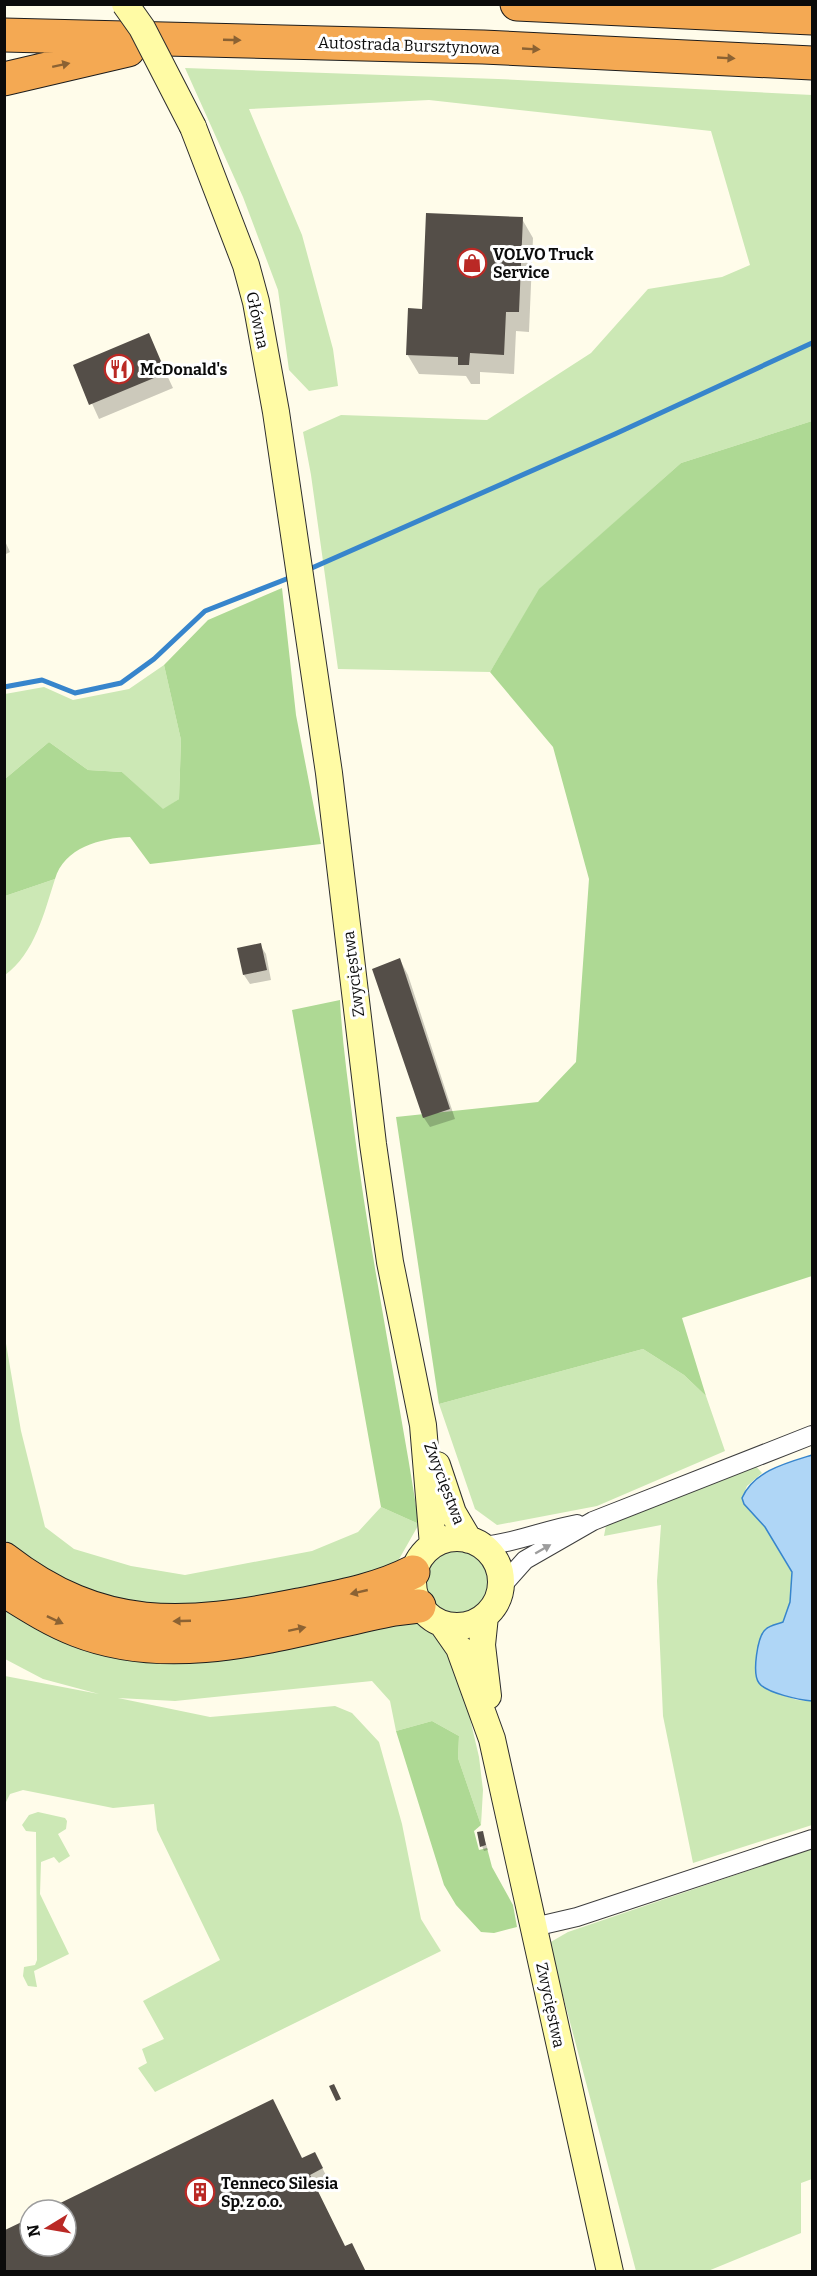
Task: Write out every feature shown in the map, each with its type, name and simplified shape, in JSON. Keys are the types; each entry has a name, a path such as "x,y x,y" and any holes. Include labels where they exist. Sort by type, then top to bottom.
{"highway":[{"path":"517,4 813,18"},
{"name":"Autostrada Bursztynowa","path":"4,35 483,47 813,63"},
{"path":"4,79 173,39"},
{"path":"4,1558 31,1579 63,1597 131,1618 164,1622 240,1617 310,1603 386,1585 413,1572"},
{"path":"4,1590 44,1614 78,1630 113,1641 147,1646 183,1647 240,1641 383,1611 431,1616"}],"main road":[{"name":"Główna","path":"125,4 142,28 193,127 246,265 256,302 294,522"},
{"name":"Zwycięstwa","path":"294,522 310,650 329,773 390,1262 423,1425 433,1545"},
{"name":"Zwycięstwa","path":"423,1425 451,1508 476,1543"},
{"path":"450,1538 476,1543 492,1555 498,1567 501,1587 496,1603 485,1616 469,1625 456,1627 431,1616 412,1587 413,1572 422,1554 433,1545 450,1538"},
{"name":"Zwycięstwa","path":"431,1616 459,1648 492,1739"},
{"name":"Zwycięstwa","path":"485,1616 482,1645 492,1739 610,2271"}],"street":[{"path":"501,1587 525,1560 593,1521 813,1435"},
{"path":"476,1543 507,1544 560,1527 593,1521"},
{"path":"534,1927 577,1917 813,1839"}],"green space":[{"path":"185,68 498,79 812,95 812,421 681,463 540,589 490,672 338,669 303,432 341,415 487,420 591,353 648,289 722,277 750,265 711,131 429,100 249,109 302,235 333,349 338,386 309,391 289,370 278,290 243,197"},
{"path":"812,421 812,1276 682,1318 706,1396 684,1375 643,1349 439,1404 396,1117 538,1102 576,1062 589,879 553,747 490,672 539,589 681,463"},
{"path":"282,588 296,715 321,844 150,864 130,837 119,838 95,843 75,852 60,868 55,879 5,896 5,779 49,742 88,770 122,772 163,809 179,799 181,740 164,665 208,620"},
{"path":"164,665 181,740 179,799 163,810 122,772 88,770 49,742 5,779 5,694 44,687 73,700 129,689"},
{"path":"55,879 31,944 24,956 5,975 5,896"},
{"path":"340,1000 345,1061 360,1173 419,1524 381,1507 292,1010"},
{"path":"4,1332 21,1431 45,1527 74,1549 131,1566 185,1575 312,1551 358,1532 381,1507 419,1524 394,1568 264,1599 174,1608 125,1604 38,1570 5,1540"},
{"path":"643,1349 684,1375 706,1396 725,1451 597,1506 497,1525 475,1509 439,1404"},
{"path":"753,1463 762,1473 747,1486 742,1498 744,1504 765,1527 792,1573 790,1602 783,1622 767,1627 768,1690 797,1700 812,1701 812,1825 693,1863 663,1716 657,1581 661,1525 604,1536 607,1520"},
{"path":"451,1551 463,1551 480,1560 487,1571 489,1583 487,1595 480,1606 463,1615 451,1615 439,1610 430,1601 425,1589 425,1577 430,1565 439,1556"},
{"path":"4,1605 415,1620 446,1640 468,1710 479,1757 483,1790 481,1825 458,1758 459,1736 432,1721 396,1731 390,1701 372,1681 175,1701 118,1698 210,1717 335,1706 352,1713 379,1742 402,1824 421,1919 441,1951 155,2092 138,2068 147,2063 142,2049 164,2039 143,2001 220,1960 157,1830 154,1804 113,1808 23,1790 10,1794 6,1802 5,2164 5,1676 99,1694 43,1679 5,1659"},
{"path":"432,1721 459,1736 458,1758 481,1825 474,1831 479,1850 487,1848 492,1867 513,1905 517,1927 494,1933 481,1932 456,1905 444,1885 396,1731"},
{"path":"38,1812 65,1818 66,1829 58,1834 70,1856 59,1863 54,1857 41,1862 40,1894 69,1954 34,1971 37,1987 28,1986 23,1976 24,1967 35,1965 37,1960 36,1832 26,1831 22,1825 29,1815"},
{"path":"812,1849 812,2179 801,2183 801,2233 708,2271 636,2271 549,1943 568,1932"}],"water":[{"path":"812,1455 812,1701 776,1693 763,1687 757,1678 756,1664 760,1639 768,1628 783,1622 790,1602 792,1572 765,1527 744,1504 742,1498 754,1481 772,1469"}],"building":[{"name":"VOLVO Truck Service","path":"426,213 523,217 519,312 506,312 504,355 470,353 469,365 458,365 458,357 406,355 408,308 422,309"},
{"name":"McDonald's","path":"149,333 166,373 89,405 73,365"},
{"path":"261,943 267,970 243,975 237,948"},
{"path":"400,958 450,1109 423,1118 372,969"},
{"path":"483,1831 486,1845 480,1847 477,1832"},
{"path":"334,2084 341,2099 336,2101 329,2086"},
{"name":"Tenneco Silesia Sp. z o.o.","path":"273,2099 302,2158 315,2152 323,2168 310,2175 345,2246 352,2243 366,2272 5,2272 5,2230 18,2224 18,2258 78,2258 78,2198 71,2198"}],"waterway":[{"path":"305,571 615,434 812,343"},
{"path":"4,687 42,680 75,693 121,683 154,659 205,611 294,576"}],"place":[{"name":"VOLVO Truck Service","path":"472,263"},
{"name":"McDonald's","path":"119,369"},
{"name":"Tenneco Silesia Sp. z o.o.","path":"200,2192"}]}
